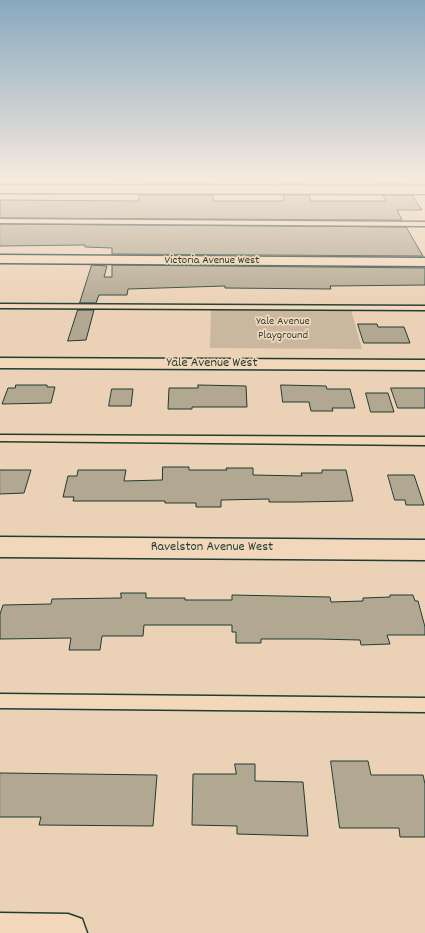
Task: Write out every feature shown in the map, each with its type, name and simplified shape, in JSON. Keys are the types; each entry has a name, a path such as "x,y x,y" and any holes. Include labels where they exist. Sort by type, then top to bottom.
{"street":[{"name":"Victoria Avenue West","path":"0,260 425,262"},
{"name":"Yale Avenue West","path":"0,364 425,365"},
{"name":"Ravelston Avenue West","path":"0,547 425,550"},
{"path":"0,932 68,933"}],"lane":[{"path":"76,222 425,224"},
{"path":"0,306 425,308"},
{"path":"0,438 425,441"},
{"path":"0,701 425,705"}],"green space":[{"name":"Yale Avenue Playground","path":"211,309 351,310 362,349 210,348"}],"building":[{"path":"0,224 406,227 423,256 112,254 112,248 85,247 85,245 0,246"},
{"path":"92,265 107,266 104,277 112,277 112,265 425,268 425,285 330,286 331,289 225,288 225,286 128,289 127,295 99,295 96,303 80,303"},
{"path":"78,310 94,310 86,340 68,341"},
{"path":"358,324 377,324 378,327 404,327 410,343 364,343"},
{"path":"16,385 47,385 47,387 55,387 51,403 2,404 8,388 15,388"},
{"path":"198,385 246,386 247,407 192,407 192,409 168,409 169,388 198,388"},
{"path":"281,385 326,386 327,389 350,389 355,408 332,408 333,411 311,411 309,402 283,402"},
{"path":"391,388 425,388 425,408 398,408"},
{"path":"112,389 133,389 131,406 109,406"},
{"path":"366,393 388,393 394,412 371,412"},
{"path":"163,467 189,467 189,470 253,468 253,475 302,476 301,473 322,473 322,470 346,470 353,501 269,502 269,499 221,500 221,507 196,507 196,503 165,503 165,501 73,501 74,497 63,497 68,476 77,476 78,470 126,470 124,481 162,480"},
{"path":"0,470 31,470 24,493 0,494"},
{"path":"388,475 414,475 424,505 406,505 405,500 395,500"},
{"path":"121,593 146,593 146,598 185,598 185,600 232,600 232,595 330,597 331,602 363,601 363,598 390,597 390,595 413,595 415,601 418,601 425,627 425,635 387,635 390,644 361,645 360,640 318,639 261,639 261,643 236,643 236,632 232,632 232,625 144,625 143,636 102,636 100,650 69,650 71,638 0,639 0,614 3,605 51,604 52,599 121,598"},
{"path":"331,761 368,761 371,775 423,775 425,784 425,837 400,837 399,828 340,828"},
{"path":"235,764 255,764 255,781 303,782 308,836 237,834 237,826 192,825 193,774 236,774"},
{"path":"0,773 157,775 153,826 39,825 41,817 0,817"}]}
